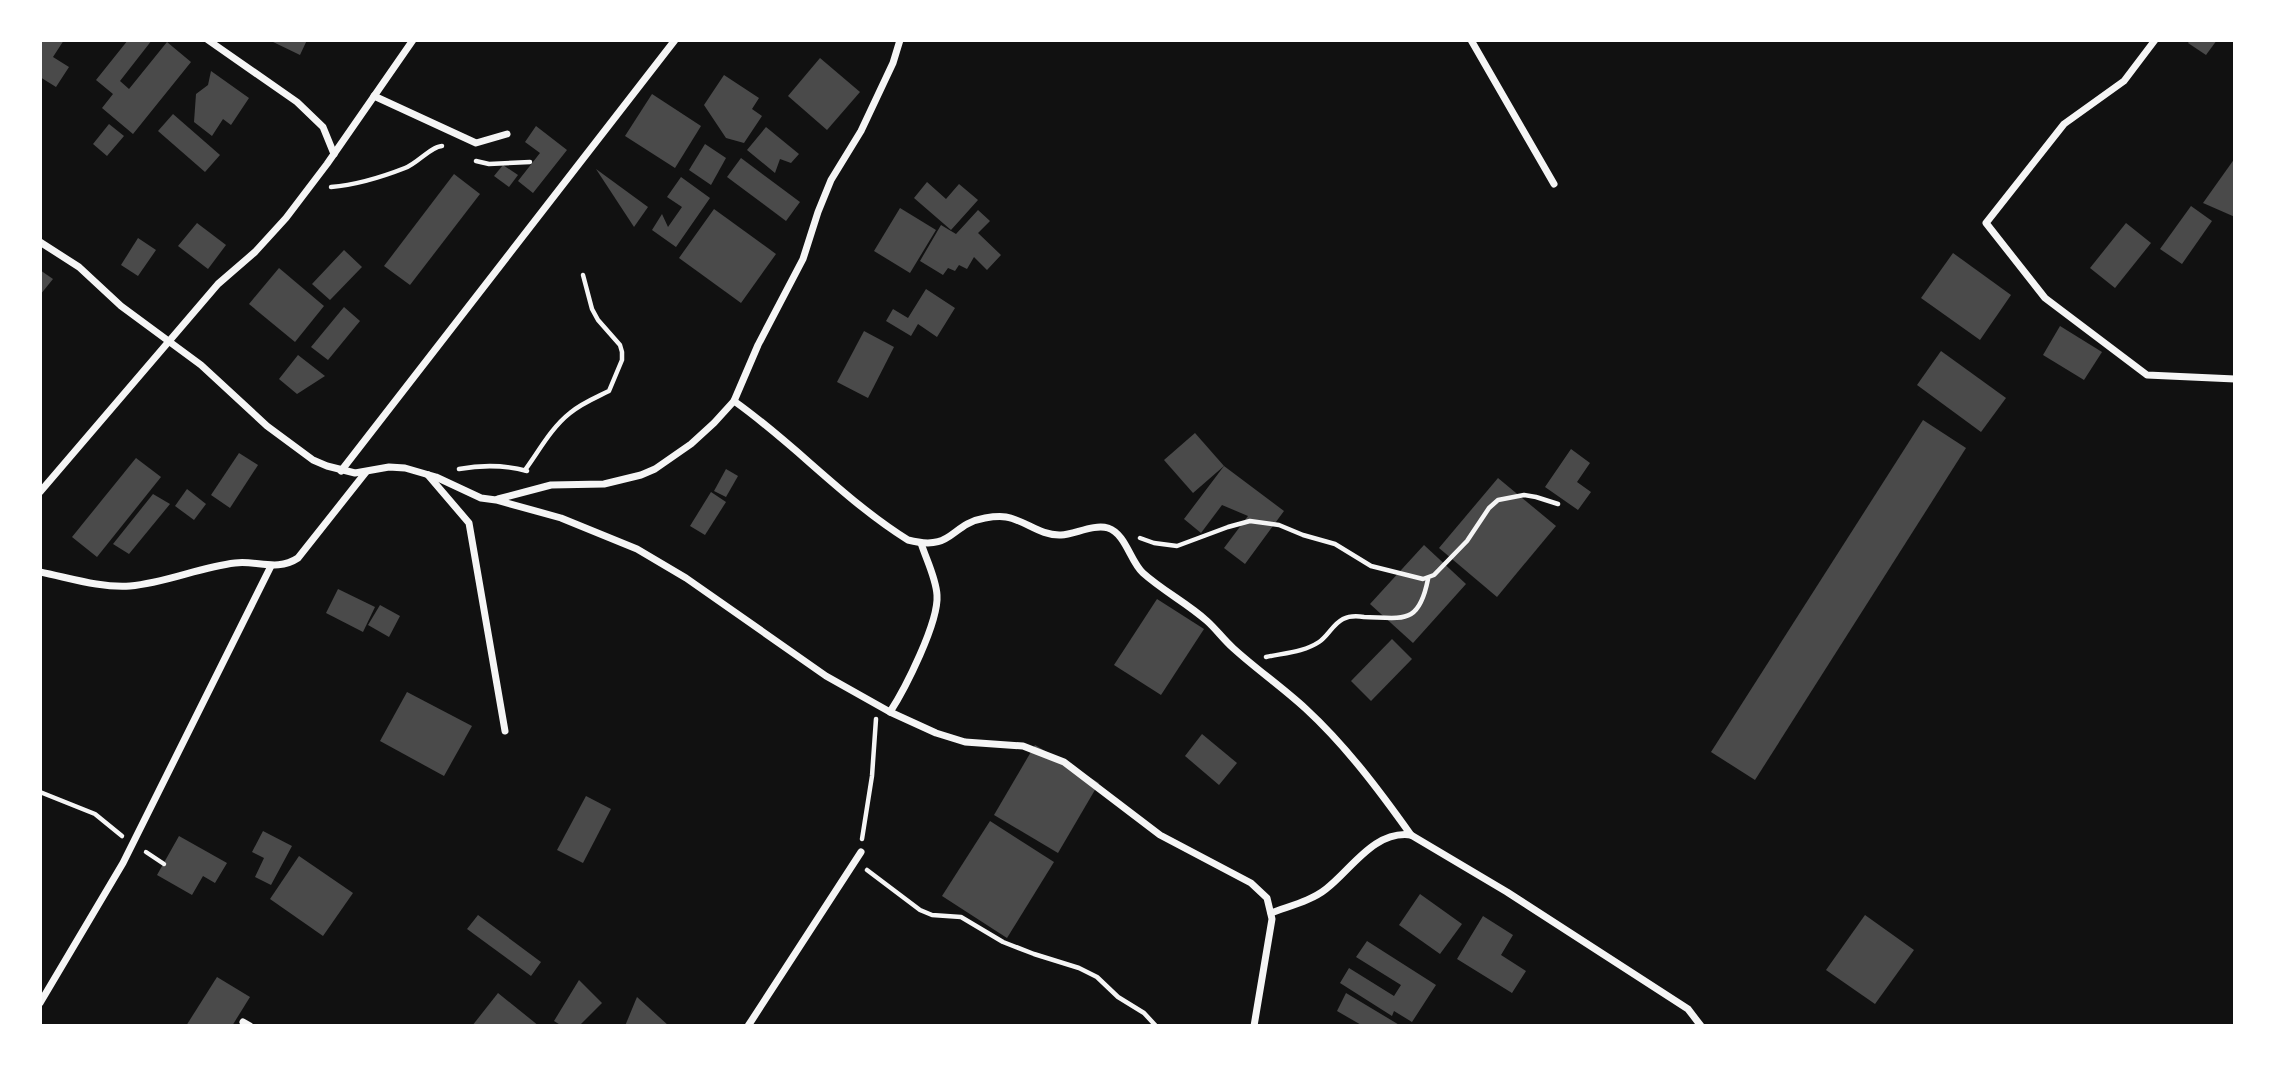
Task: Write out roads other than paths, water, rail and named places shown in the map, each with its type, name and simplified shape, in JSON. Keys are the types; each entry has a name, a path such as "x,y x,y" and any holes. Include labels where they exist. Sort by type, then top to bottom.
{"street":[{"path":"208,40 297,102 323,127 334,154"},
{"path":"40,492 167,341 218,284 255,252 309,188 413,40"},
{"path":"341,471 675,40"},
{"path":"496,500 551,485 604,484 642,475 691,444 715,423 734,401 758,345 803,259 831,180 861,131 896,55 900,40"},
{"path":"1471,40 1554,184"},
{"path":"2155,40 2124,81 2064,124 1986,223 2045,298 2147,375 2235,379"},
{"path":"374,96 477,143 507,134"},
{"path":"40,242 79,267 121,306 201,365 282,439 313,460 341,471 355,473 396,466 427,474 481,498 561,518 637,549 686,578 827,676 890,712 936,733 965,742 1023,746 1064,762 1160,835 1251,883 1267,898 1271,927 1254,1026"},
{"path":"734,401 762,421 828,481 908,540 933,543 948,539 972,521 1000,517 1013,519 1036,530 1060,535 1104,527 1112,531 1125,545 1141,571 1203,617 1249,661 1306,709 1370,778 1411,835"},
{"path":"40,572 90,583 128,586 232,563 284,565 298,558 366,472"},
{"path":"427,474 468,523 505,731"},
{"path":"890,712 905,689 936,610 937,592 921,543"},
{"path":"40,1003 133,843 271,566"},
{"path":"1271,913 1315,896 1328,888 1357,858 1378,843 1405,834 1411,835 1507,892 1688,1009 1701,1026"},
{"path":"747,1026 861,852"}]}
